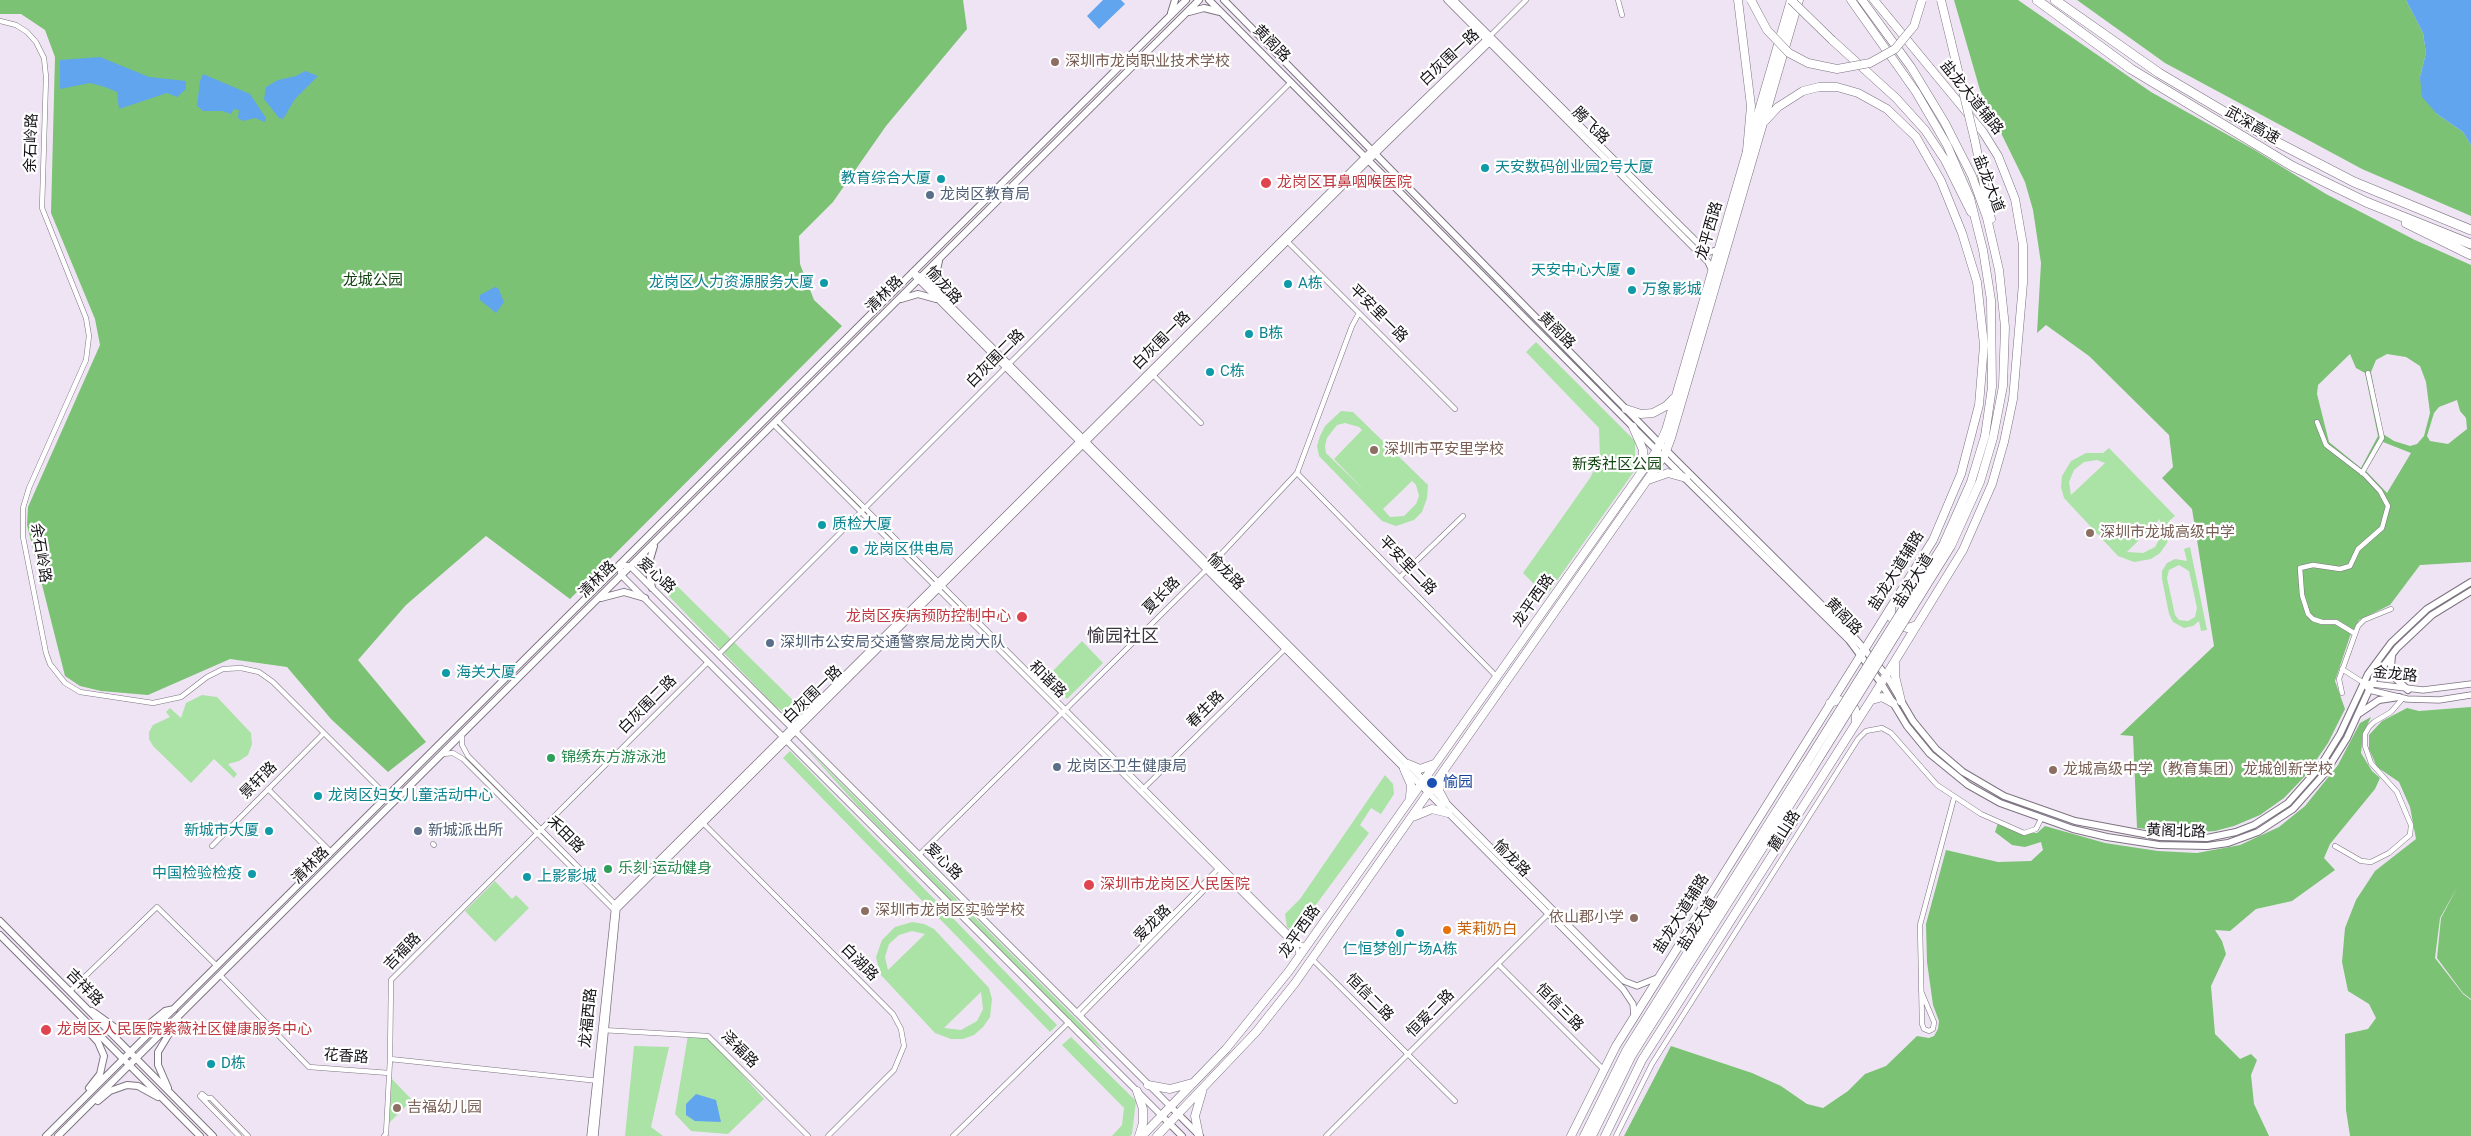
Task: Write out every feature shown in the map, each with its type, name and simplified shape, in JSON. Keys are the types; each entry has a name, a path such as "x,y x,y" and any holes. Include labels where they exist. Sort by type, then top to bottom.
{"highway":[{"name":"武深高速","path":"2037,0 2131,68 2292,166 2366,202 2471,244"},
{"name":"武深高速","path":"2055,0 2159,73 2267,137 2354,182 2471,230"},
{"path":"2366,202 2471,255"}],"main road":[{"path":"1170,17 1175,0"},
{"name":"清林路","path":"46,1136 1186,0"},
{"name":"清林路","path":"58,1136 1199,0"},
{"name":"黄阁路","path":"1209,0 1633,427 1659,447"},
{"name":"黄阁路","path":"1225,0 1626,408 1659,447 1886,676"},
{"path":"1738,0 1750,106 1747,151"},
{"path":"1752,0 1767,30 1789,53 1808,63 1837,69 1870,63 1895,48 1914,26 1922,0"},
{"path":"1791,0 1896,98 1925,130 1944,160 1978,226"},
{"name":"龙平西路","path":"1140,1136 1196,1081 1250,1022 1299,957 1659,447 1676,395 1791,0"},
{"name":"龙平西路","path":"1157,1136 1256,1032 1312,959 1647,482 1665,453 1799,0"},
{"name":"盐龙大道","path":"1592,1136 1632,1055 1938,554 1962,505 1985,436 1992,387 1993,327 1988,274 1978,226 1963,180 1937,127 1903,72 1850,0"},
{"name":"盐龙大道","path":"1584,1136 1626,1050 1951,546 1980,482 1993,438 2003,386 2005,355 2003,297 1994,244 1972,176 1949,129 1911,67 1862,0"},
{"name":"盐龙大道辅路","path":"1605,1136 1642,1060 1886,676 1970,537 1998,463 2013,399 2022,300 2023,245 2015,199 1992,144 1966,108 1874,0"},
{"path":"1941,0 1990,209 1994,244"},
{"path":"1182,16 1204,8 1223,14"},
{"path":"1140,47 1146,53"},
{"name":"盐龙大道辅路","path":"1571,1136 1603,1069 1634,1016 1923,557 1943,520 1969,449 1979,405 1984,366 1982,313 1975,274 1962,233 1934,166 1916,137 1886,109 1848,89 1819,87 1803,91 1772,113 1763,124"},
{"path":"895,302 904,297 918,294 938,298 935,272 942,256"},
{"path":"1626,408 1641,414 1653,413 1666,406 1676,395"},
{"path":"1633,427 1643,450 1644,464 1642,473"},
{"name":"黄阁路","path":"1665,453 1686,478 1862,652 1881,683"},
{"path":"1647,482 1668,473 1686,478"},
{"path":"1610,518 1618,523"},
{"path":"652,588 648,573 649,558 658,538"},
{"name":"黄阁北路","path":"1881,683 1944,757 1972,779 2004,796 2050,814 2092,826 2142,835 2197,839 2216,837 2245,829 2272,815 2295,796 2319,768 2334,746 2364,682 2383,653 2408,625 2437,601 2471,582"},
{"name":"黄阁北路","path":"1886,676 1897,702 1922,745 1953,775 1989,798 2041,819 2098,835 2159,845 2197,847 2238,840 2267,827 2301,802 2333,762 2371,687 2397,648 2432,615 2471,591"},
{"path":"596,601 615,592 632,593 645,598"},
{"path":"1892,606 1892,617 1898,625 1908,628 1917,625"},
{"path":"2397,648 2392,658 2392,674 2398,683 2408,690"},
{"path":"1512,656 1520,662"},
{"path":"1870,701 1882,697 1897,702 1896,659"},
{"path":"2355,720 2361,712 2374,702 2389,698 2401,698"},
{"path":"1830,703 1839,700 1848,702 1855,709 1856,723"},
{"path":"1408,804 1411,785 1406,766 1425,768 1439,759"},
{"path":"1440,777 1439,791 1445,802"},
{"path":"1410,820 1426,810 1440,810 1448,813"},
{"name":"吉祥路","path":"0,921 213,1136"},
{"name":"吉祥路","path":"0,935 200,1136"},
{"path":"191,1004 181,1007 195,988"},
{"path":"88,1010 101,1015 117,1029 126,1030 144,1028 165,1011 174,1009"},
{"path":"170,1093 158,1065 158,1052 179,1015"},
{"path":"82,1017 87,1030 98,1042 104,1056 100,1074 82,1100"},
{"path":"1148,1085 1170,1090 1196,1081"},
{"path":"87,1106 94,1104 110,1091 127,1084 138,1086 164,1100"},
{"path":"1198,1134 1196,1110 1206,1086"},
{"path":"1137,1091 1144,1109 1140,1136"},
{"name":"爱心路","path":"1170,1107 1198,1134"},
{"name":"爱心路","path":"1162,1116 1184,1136"},
{"path":"1184,1136 1190,1130 1198,1134"}],"street":[{"name":"腾飞路","path":"1447,0 1703,248 1710,252 1719,249"},
{"name":"腾飞路","path":"1454,0 1489,39 1701,255 1712,271"},
{"path":"1489,39 1526,0"},
{"path":"1618,0 1622,14"},
{"name":"余石岭路","path":"0,21 16,25 27,32 36,42 44,58 46,77 42,208 86,318 89,336 86,360 28,488 22,515 23,537 46,653 50,664 65,683 80,692 152,703 181,697 218,671 229,668 247,668 264,675 273,682 387,796"},
{"name":"白灰围一路","path":"615,907 1285,239 1489,39"},
{"name":"白灰围二路","path":"718,654 1291,82"},
{"path":"969,216 975,223"},
{"name":"平安里一路","path":"1285,239 1455,409"},
{"name":"愉龙路","path":"913,272 1406,766 1448,813 1550,912 1628,984 1643,985 1659,976"},
{"name":"夏长路","path":"919,855 1208,568 1297,473 1352,326 1359,313"},
{"path":"1151,373 1201,423"},
{"path":"2362,472 2382,438 2368,374"},
{"name":"和谐路","path":"775,422 1221,870 1297,948 1299,957"},
{"path":"2316,422 2326,445 2362,472 2380,491 2388,506 2382,528 2358,549 2350,566 2340,569 2313,565 2300,568 2302,595 2308,614 2313,619 2322,622 2336,622 2354,632"},
{"name":"平安里二路","path":"1297,473 1498,677"},
{"path":"1400,577 1464,516"},
{"name":"爱心路","path":"1162,1116 621,575 620,565 630,566 1170,1107"},
{"path":"2342,693 2339,679 2354,632 2364,620 2391,609"},
{"name":"春生路","path":"1142,790 1287,647"},
{"name":"白灰围二路","path":"540,832 708,662"},
{"path":"2342,669 2364,682"},
{"name":"金龙路","path":"2364,682 2371,687 2401,698 2438,700 2471,695"},
{"name":"金龙路","path":"2371,687 2438,690 2471,684"},
{"path":"2335,846 2361,861 2371,862 2390,853 2410,835 2411,825 2397,792 2371,763 2364,746 2369,728 2374,722 2391,712 2401,698"},
{"name":"麓山路","path":"1616,1136 1652,1064 1862,734 1877,728 1886,730 1894,736 1922,770 1954,798 1981,814 2021,832 2033,831 2041,819"},
{"name":"景轩路","path":"212,846 324,733"},
{"name":"禾田路","path":"462,733 462,745 468,756 540,832"},
{"name":"禾田路","path":"441,754 453,753 464,759 615,907"},
{"path":"1817,784 1826,790"},
{"path":"268,789 331,852"},
{"name":"愉龙路","path":"1430,791 1445,802 1627,994 1633,1004 1634,1016"},
{"path":"1922,991 1934,1022 1931,1031 1926,1031 1922,1026 1919,940 1921,917 1954,798"},
{"name":"白湖路","path":"701,821 893,1014 901,1029 904,1046 894,1070 828,1136"},
{"name":"吉福路","path":"386,1135 390,1059 391,980 540,832"},
{"name":"和谐路","path":"1221,870 1300,945 1307,946"},
{"name":"爱龙路","path":"1078,1014 1221,870"},
{"path":"70,991 157,907 217,966"},
{"name":"龙福西路","path":"595,1136 598,1081 615,907"},
{"name":"恒爱二路","path":"1326,1136 1550,912"},
{"name":"恒信二路","path":"1312,959 1454,1101"},
{"name":"恒信三路","path":"1498,964 1603,1069"},
{"name":"花香路","path":"220,975 310,1067 389,1072"},
{"path":"953,1136 1068,1022"},
{"name":"泽福路","path":"603,1030 708,1036 808,1136"},
{"path":"390,1059 598,1081"},
{"name":"龙福西路","path":"590,1136 598,1081"},
{"path":"239,1136 201,1095 211,1098 248,1136"}],"green space":[{"name":"龙城公园","path":"0,0 963,0 967,29 886,126 833,202 799,236 800,264 814,300 842,326 570,599 486,536 406,605 358,660 426,742 388,772 331,719 287,667 230,659 148,695 101,691 80,686 65,676 27,525 28,507 100,345 95,319 51,213 55,57 45,30 21,14 0,14"},
{"path":"1954,0 2018,0 2151,92 2253,149 2326,194 2415,240 2471,265 2471,562 2420,565 2390,605 2359,620 2350,636 2335,681 2345,709 2328,743 2306,775 2284,798 2260,815 2234,826 2215,831 2187,833 2137,828 2133,736 2120,735 2214,646 2192,509 2162,478 2173,467 2169,435 2089,356 2046,325 2037,333 2041,263 2033,210 2025,182 1980,90","holes":["2350,354 2356,368 2365,373 2378,436 2361,468 2329,442 2317,394 2318,385","2387,354 2406,357 2420,366 2426,382 2430,413 2424,436 2417,444 2410,446 2394,441 2383,434 2371,372 2376,360","2457,400 2460,411 2466,418 2467,429 2448,444 2430,441 2427,436 2434,413 2439,407","2383,442 2411,453 2387,493 2366,471"]},
{"path":"2077,0 2406,0 2423,33 2426,53 2420,77 2437,114 2463,132 2471,145 2471,216 2362,169 2165,63"},
{"name":"新秀社区公园","path":"1536,342 1635,441 1635,470 1546,596 1523,573 1590,478 1600,458 1599,428 1526,352"},
{"path":"1341,411 1353,412 1428,485 1427,498 1422,512 1414,520 1396,526 1382,521 1319,456 1317,446 1325,426","holes":["1345,423 1359,427 1362,430 1334,459 1364,490 1326,453 1327,438 1337,425","1370,438 1416,485 1419,496 1416,504 1404,516 1390,517 1383,509 1412,481"]},
{"path":"2109,448 2175,516 2169,521 2170,532 2167,543 2160,553 2151,559 2134,562 2118,556 2064,498 2061,487 2062,476 2071,461 2086,453 2103,453","holes":["2097,460 2105,463 2071,495 2069,482 2074,470 2084,462","2160,519 2161,536 2155,547 2143,553 2127,552"]},
{"path":"2190,547 2207,630 2201,631 2199,621 2193,626 2184,628 2173,622 2169,614 2162,571 2167,563 2175,559 2187,561 2184,549","holes":["2179,565 2189,571 2197,608 2195,617 2188,621 2179,620 2175,615 2167,578 2169,570"]},
{"path":"674,583 802,709 803,716 791,717 775,706 661,588"},
{"path":"1082,641 1103,663 1067,699 1046,678"},
{"path":"202,695 217,697 251,733 252,744 248,755 239,761 228,764 237,774 234,778 214,759 191,783 153,746 149,739 149,732 153,725 170,717 166,712 170,708 181,718 186,703"},
{"path":"2471,707 2471,999 2463,993 2437,958 2441,918 2458,886 2440,918 2435,958 2463,994 2471,1000 2471,1136 2350,1136 2346,1110 2345,1034 2368,1029 2376,1018 2369,1004 2348,991 2342,962 2345,928 2356,900 2375,871 2416,839 2410,807 2399,782 2377,767 2369,749 2369,735 2382,721 2407,708 2419,711"},
{"path":"2371,717 2363,734 2361,753 2372,771 2380,778 2375,789 2330,844 2324,858 2335,870 2292,901 2256,909 2230,931 2215,930 2222,941 2226,954 2211,986 2215,1034 2240,1059 2251,1054 2257,1060 2251,1075 2254,1104 2269,1136 1624,1136 1671,1046 1752,1073 1781,1086 1807,1104 1823,1108 1848,1091 1865,1074 1886,1066 1917,1036 1929,1038 1934,1036 1938,1029 1939,1021 1933,1005 1927,962 1926,924 1946,850 1998,862 2031,861 2043,850 2041,842 2025,847 2012,845 1995,832 1998,823 2019,832 2037,833 2045,826 2105,843 2158,851 2197,853 2240,845 2279,827 2305,806 2338,765 2360,723"},
{"path":"803,745 1085,1028 1105,1051 1081,1032 857,805"},
{"path":"790,751 1057,1025 1050,1032 783,758"},
{"path":"1385,775 1393,784 1394,794 1381,814 1371,808 1360,825 1369,833 1295,933 1287,927 1285,914 1300,899"},
{"path":"495,881 512,899 516,895 529,908 495,942 465,911"},
{"path":"912,922 924,924 934,929 989,988 992,999 990,1017 974,1035 963,1039 951,1039 935,1033 880,974 876,957 882,940 895,927","holes":["912,931 925,934 888,970 885,957 889,944 899,935","981,992 983,1009 977,1021 961,1030 944,1028"]},
{"path":"688,1035 708,1036 764,1099 728,1134 691,1131 675,1114"},
{"path":"1071,1037 1136,1101 1132,1134 1130,1136 1112,1136 1122,1125 1124,1108 1062,1045"},
{"path":"634,1046 669,1047 651,1127 663,1136 625,1136"},
{"path":"392,1079 412,1100 389,1123"}],"water":[{"path":"1103,0 1121,0 1125,4 1099,29 1087,16"},
{"path":"2406,0 2471,0 2471,145 2463,132 2437,114 2422,97 2420,77 2426,53 2423,33"},
{"path":"100,57 149,77 186,81 186,89 177,97 167,93 119,109 117,92 105,87 90,83 60,89 60,60"},
{"path":"305,71 318,76 295,99 283,119 279,118 264,99 266,87 278,80 296,76"},
{"path":"203,74 250,94 266,118 265,122 255,118 243,121 238,118 239,110 234,109 231,114 222,111 203,111 197,106 200,81"},
{"path":"495,287 498,288 504,302 496,313 480,300 480,295"},
{"path":"696,1094 716,1100 721,1122 695,1121 686,1115 686,1104"}],"place":[{"name":"深圳市龙岗职业技术学校","path":"1055,62"},
{"name":"天安数码创业园2号大厦","path":"1485,168"},
{"name":"教育综合大厦","path":"941,179"},
{"name":"龙岗区耳鼻咽喉医院","path":"1266,183"},
{"name":"龙岗区教育局","path":"930,195"},
{"name":"天安中心大厦","path":"1631,271"},
{"name":"龙岗区人力资源服务大厦","path":"824,283"},
{"name":"A栋","path":"1288,284"},
{"name":"万象影城","path":"1632,290"},
{"name":"B栋","path":"1249,334"},
{"name":"C栋","path":"1210,372"},
{"name":"深圳市平安里学校","path":"1374,450"},
{"name":"质检大厦","path":"822,525"},
{"name":"深圳市龙城高级中学","path":"2090,533"},
{"name":"龙岗区供电局","path":"854,550"},
{"name":"龙岗区疾病预防控制中心","path":"1022,617"},
{"name":"深圳市公安局交通警察局龙岗大队","path":"770,643"},
{"name":"海关大厦","path":"446,673"},
{"name":"锦绣东方游泳池","path":"551,758"},
{"name":"龙岗区卫生健康局","path":"1057,767"},
{"name":"龙城高级中学（教育集团）龙城创新学校","path":"2053,770"},
{"name":"愉园","path":"1432,783"},
{"name":"龙岗区妇女儿童活动中心","path":"318,796"},
{"name":"新城市大厦","path":"269,831"},
{"name":"新城派出所","path":"418,831"},
{"name":"乐刻·运动健身","path":"608,869"},
{"name":"中国检验检疫","path":"252,874"},
{"name":"上影影城","path":"527,877"},
{"name":"深圳市龙岗区人民医院","path":"1089,885"},
{"name":"深圳市龙岗区实验学校","path":"865,911"},
{"name":"依山郡小学","path":"1634,918"},
{"name":"茉莉奶白","path":"1447,930"},
{"name":"仁恒梦创广场A栋","path":"1400,933"},
{"name":"龙岗区人民医院紫薇社区健康服务中心","path":"46,1030"},
{"name":"D栋","path":"211,1064"},
{"name":"吉福幼儿园","path":"397,1108"}],"district":[{"name":"愉园社区","path":"1123,637"}]}
